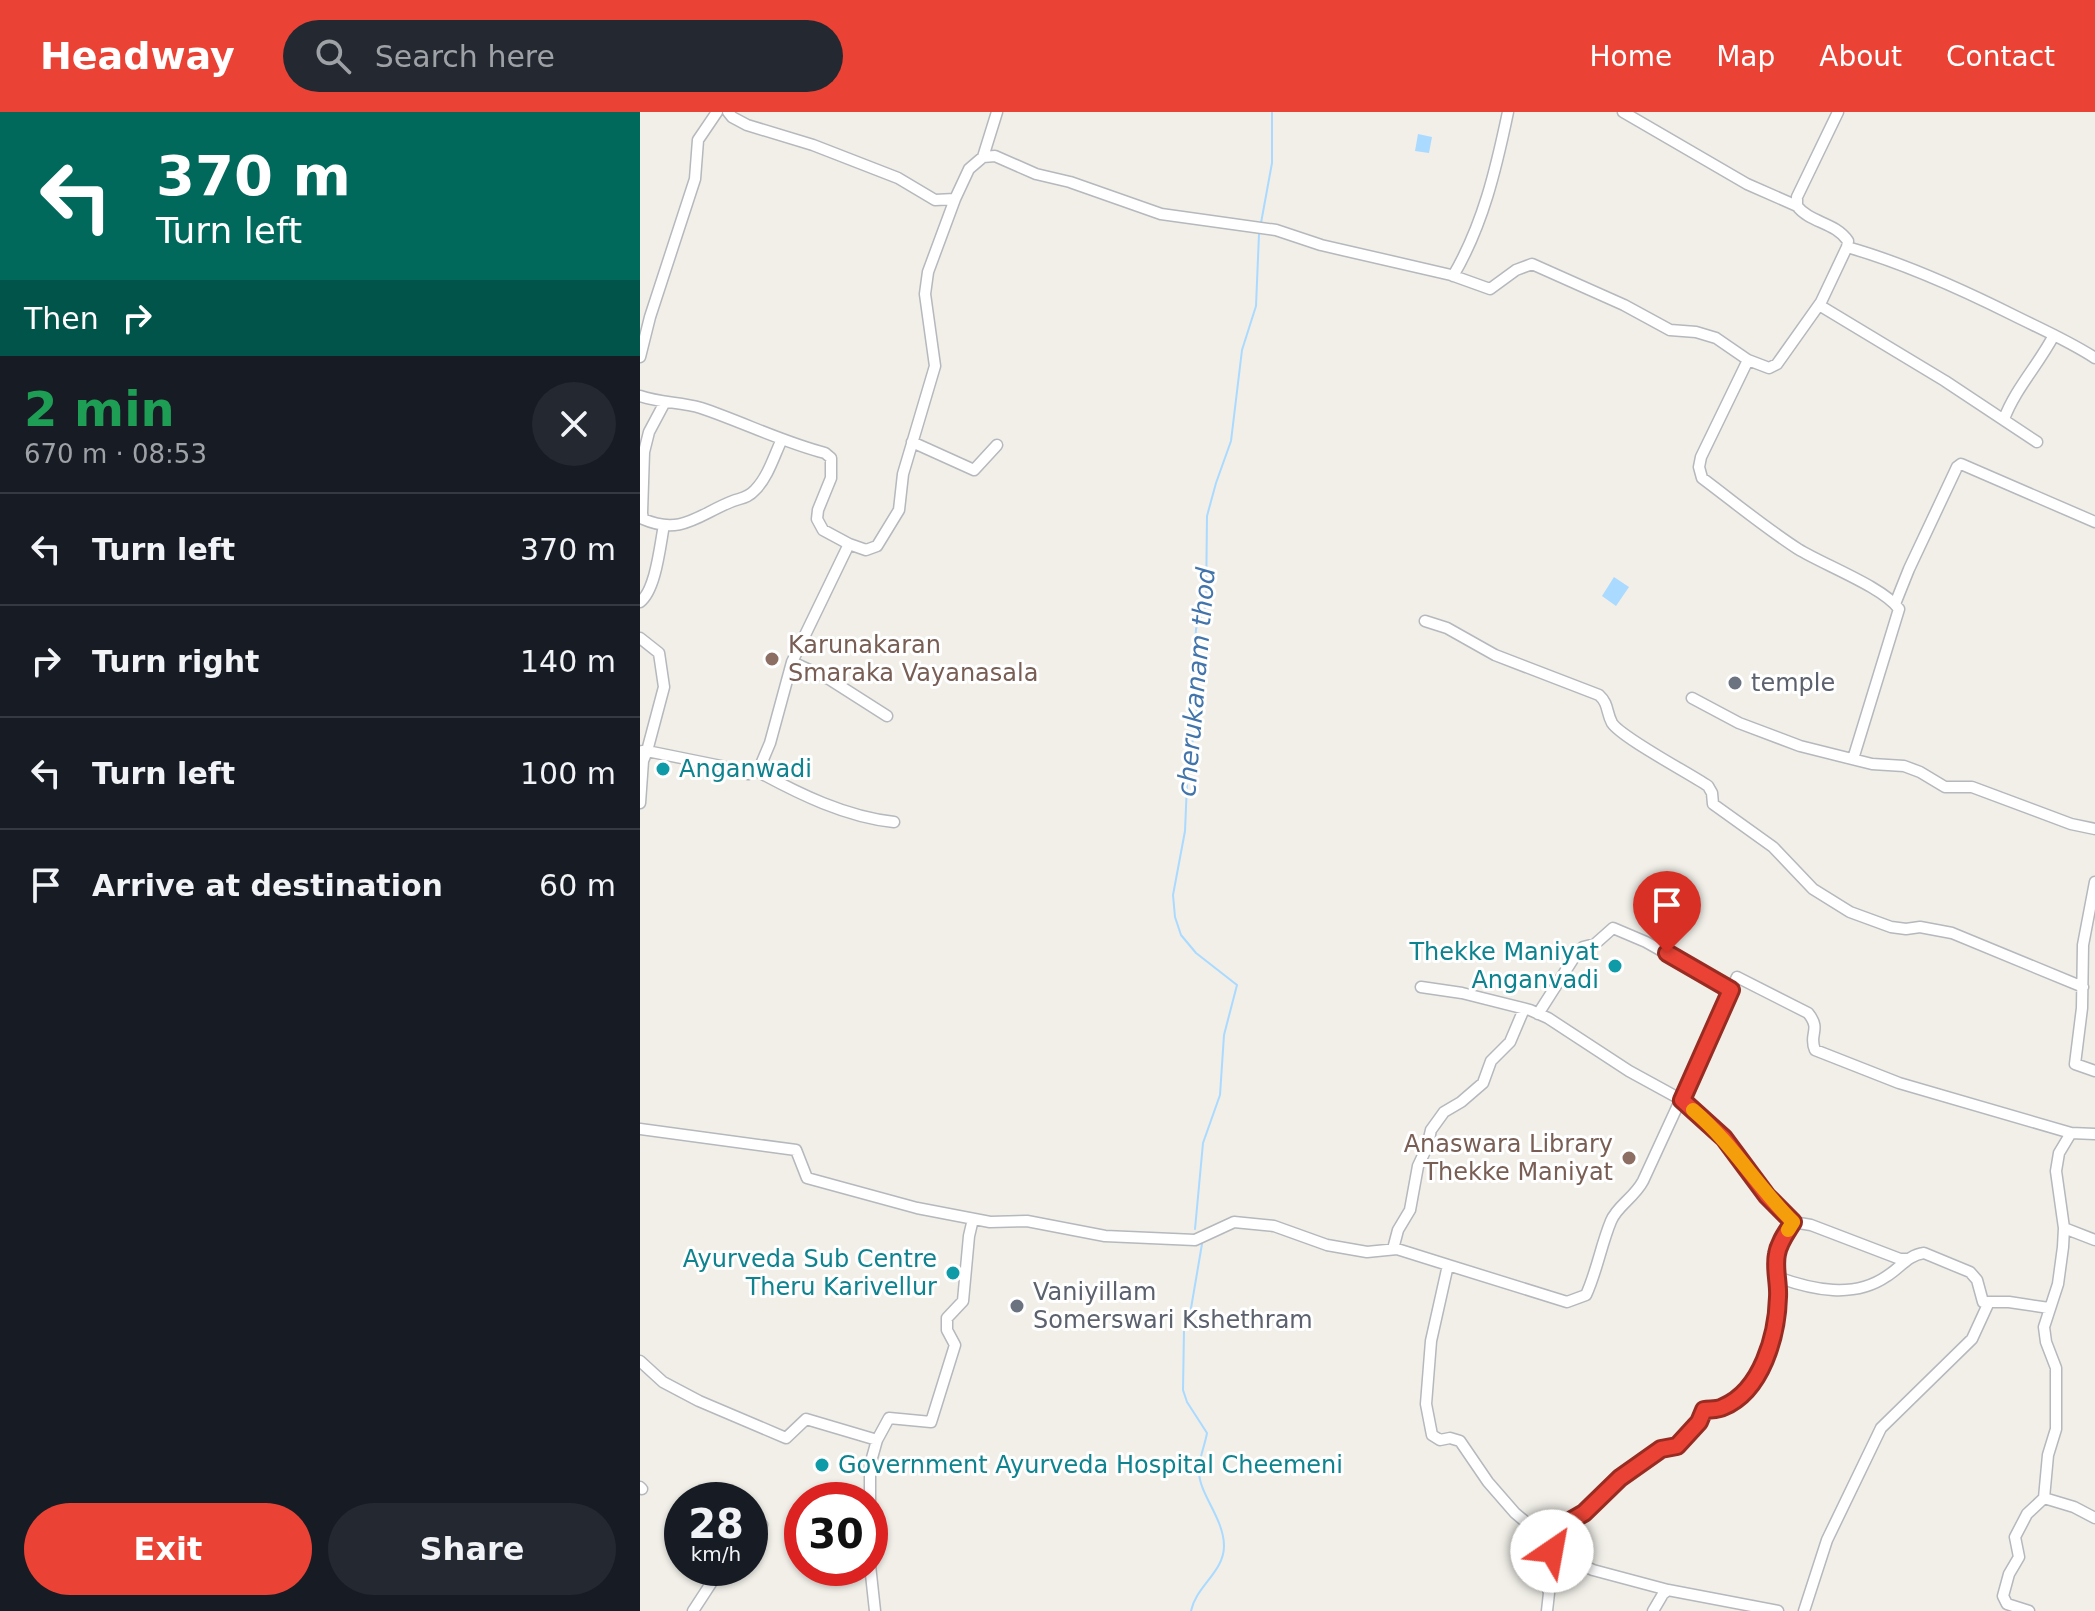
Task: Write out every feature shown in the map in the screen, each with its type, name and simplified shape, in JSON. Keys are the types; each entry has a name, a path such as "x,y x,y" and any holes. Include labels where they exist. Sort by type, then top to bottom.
{"street":[{"path":"640,357 695,179 698,140 717,112"},
{"path":"728,112 747,125 813,145 898,178 935,200 955,199"},
{"path":"640,396 734,418 825,453 831,458 831,478 818,510 817,519 823,530 866,550 877,546 899,510 903,474 935,366 925,294 928,272 969,169 983,157 997,112"},
{"path":"1453,276 1482,215 1508,112"},
{"path":"983,157 995,156 1036,174 1070,182 1161,214 1276,230 1321,245 1453,276 1490,289 1516,270 1532,264 1613,299 1670,330 1696,332 1716,338 1748,360 1769,368 1777,364 1819,305 1848,241 1839,230 1804,213 1797,206 1747,184 1623,112"},
{"path":"1797,206 1797,197 1838,112"},
{"path":"1847,247 1936,279 2095,358"},
{"path":"1819,305 1945,381 2037,442"},
{"path":"2004,419 2054,335"},
{"path":"1748,360 1701,457 1699,467 1702,478 1764,527 1899,609 1853,759"},
{"path":"665,402 642,451 643,519 671,527 696,521 731,502 744,499 767,473 782,439"},
{"path":"912,442 974,470 997,445"},
{"path":"1895,604 1961,464 2095,522"},
{"path":"640,602 645,599 655,569 664,525"},
{"path":"644,751 748,774 757,771 770,743 792,662 849,544"},
{"path":"1425,621 1447,628 1495,655 1599,695 1606,701 1612,723 1708,786 1713,804 1773,847 1826,899 1850,912 1891,927 1920,927 1952,933 2083,987"},
{"path":"640,638 659,653 664,687 644,751 640,803"},
{"path":"792,662 829,679 887,716"},
{"path":"1692,698 1739,723 1780,739 1853,759 1904,766 1945,787 1972,787 2071,824 2095,829"},
{"path":"757,771 829,806 872,820 894,822"},
{"path":"2095,882 2083,945 2083,987 2075,1064 2095,1071"},
{"path":"1538,1014 1575,956 1583,947 1595,944 1613,928 1646,942 1731,990"},
{"path":"640,1129 796,1150 807,1178 917,1208 973,1219 1027,1221 1105,1236 1195,1240 1234,1222 1274,1226 1327,1245 1367,1252 1393,1249 1567,1302 1586,1295 1611,1221 1618,1210 1636,1196 1737,977 1808,1013 1815,1021 1812,1044 1815,1050 1899,1083 2071,1133 2095,1134"},
{"path":"1421,987 1462,993 1538,1014 1682,1100 1724,1138 1767,1196 1793,1222 1811,1225 1900,1259 1924,1253 1963,1267 1977,1280 1983,1302 2049,1308"},
{"path":"1393,1249 1398,1230 1410,1210 1418,1166 1431,1130 1444,1112 1483,1083 1491,1061 1510,1042 1524,1009"},
{"path":"2029,1611 2007,1604 2003,1596 2009,1574 2019,1557 2015,1537 2027,1514 2044,1498 2048,1455 2056,1429 2056,1368 2044,1327 2058,1284 2064,1228 2056,1171 2059,1153 2071,1133"},
{"path":"870,1482 870,1465 877,1440 889,1418 931,1422 955,1345 947,1330 947,1318 963,1301 973,1219"},
{"path":"1547,1611 1549,1593 1544,1574 1552,1547 1565,1524 1584,1513 1620,1478 1661,1449 1677,1446 1699,1422 1704,1410 1722,1408 1757,1375 1773,1339 1776,1324 1777,1252 1793,1222"},
{"path":"2064,1228 2095,1240"},
{"path":"1777,1277 1820,1289 1851,1291 1881,1281 1907,1259"},
{"path":"1448,1265 1431,1341 1426,1404 1435,1439 1460,1441 1488,1482 1515,1513 1552,1547 1593,1570 1668,1590 1778,1611"},
{"path":"1804,1611 1827,1540 1881,1428 1972,1339 1989,1302"},
{"path":"640,1361 663,1382 699,1401 786,1438 806,1419 877,1440"},
{"path":"2044,1498 2095,1518"},
{"path":"693,1611 709,1586"},
{"path":"872,1586 875,1611"},
{"path":"1653,1611 1659,1598 1668,1590"}],"water":[{"path":"1418,134 1432,137 1429,153 1415,151"},
{"path":"1614,577 1629,587 1616,606 1602,596"}],"waterway":[{"name":"cherukanam thod","path":"1261,223 1272,163 1272,112"},
{"name":"cherukanam thod","path":"1195,1229 1203,1143 1220,1095 1224,1035 1237,985 1196,953 1181,935 1173,895 1185,831 1188,760 1196,728 1193,681 1196,629 1206,605 1207,516 1231,441 1242,350 1256,306 1259,234"},
{"name":"cherukanam thod","path":"1191,1611 1198,1594 1220,1564 1224,1546 1220,1526 1200,1479 1200,1461 1207,1433 1183,1390 1184,1330 1189,1320 1202,1244"}],"slow traffic":[{"path":"1693,1110 1724,1138 1767,1196 1793,1222 1788,1230"}],"place":[{"name":"Karunakaran Smaraka Vayanasala","path":"772,659"},
{"name":"temple","path":"1735,683"},
{"name":"Anganwadi","path":"663,769"},
{"name":"Thekke Maniyat Anganvadi","path":"1615,966"},
{"name":"Anaswara Library Thekke Maniyat","path":"1629,1158"},
{"name":"Ayurveda Sub Centre Theru Karivellur","path":"953,1273"},
{"name":"Vaniyillam Somerswari Kshethram","path":"1017,1306"},
{"name":"Government Ayurveda Hospital Cheemeni","path":"822,1465"}],"route":[{"path":"1552,1551 1552,1544 1565,1524 1584,1513 1620,1478 1661,1449 1677,1446 1699,1422 1704,1410 1722,1408 1745,1390 1757,1375 1773,1339 1776,1324 1779,1295 1777,1252 1793,1222 1767,1196 1724,1138 1682,1100 1731,990 1667,953"}]}
